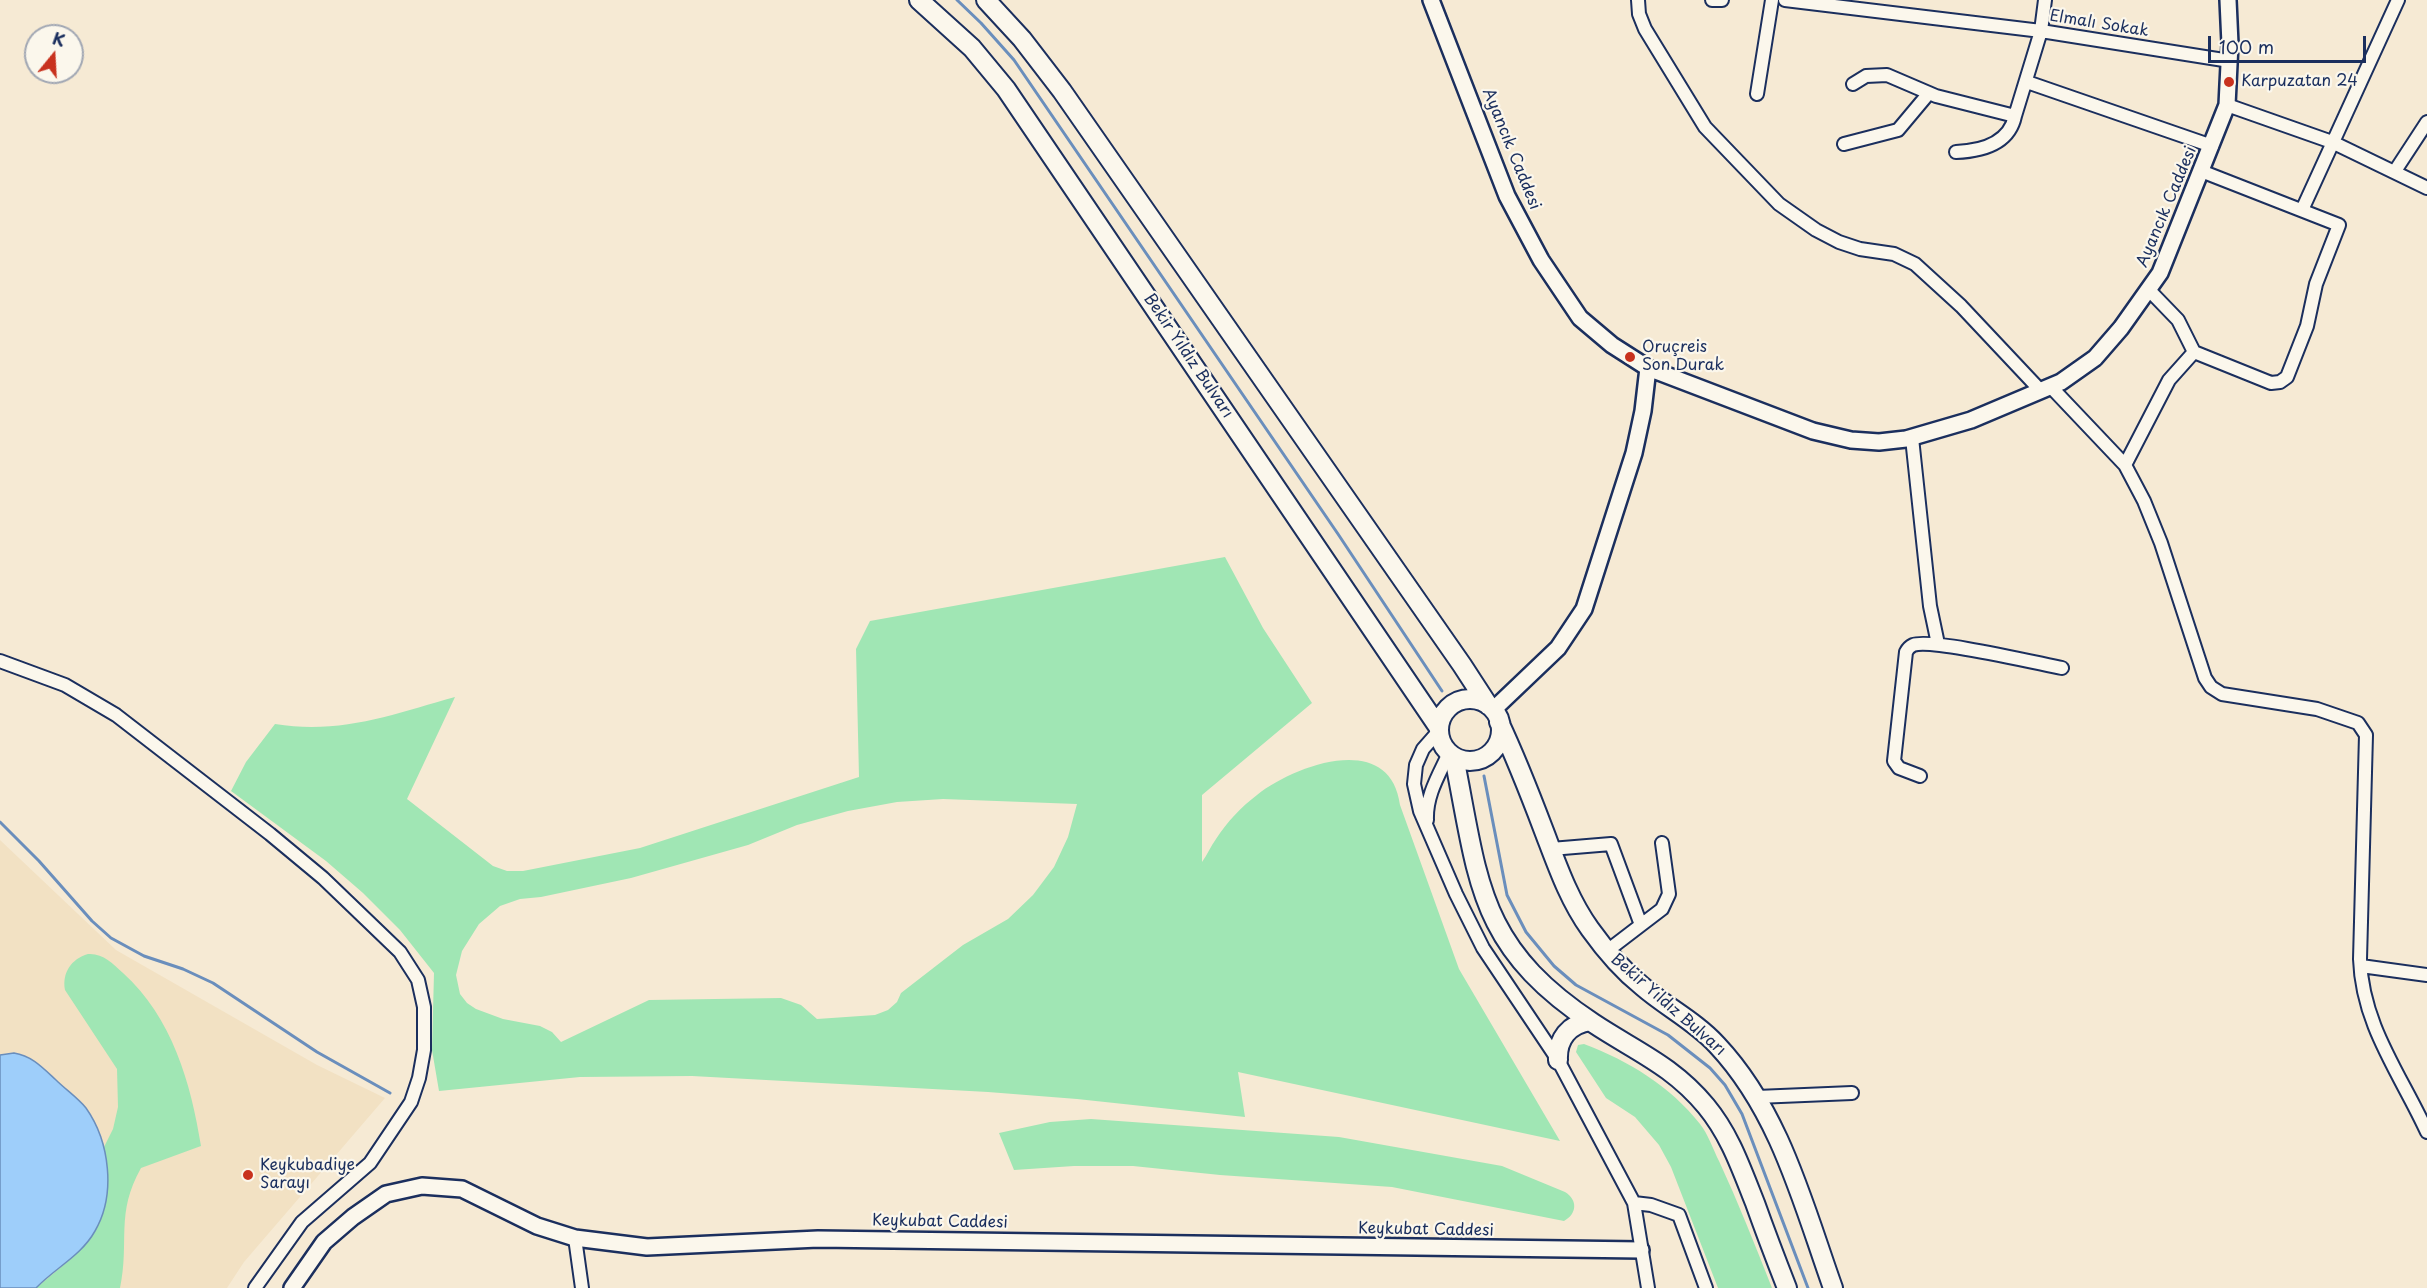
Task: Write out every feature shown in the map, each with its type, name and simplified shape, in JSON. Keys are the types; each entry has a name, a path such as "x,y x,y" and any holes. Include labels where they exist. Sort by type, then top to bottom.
{"main road":[{"name":"Bekir Yıldız Bulvarı","path":"919,0 972,48 1006,89 1439,730"},
{"name":"Bekir Yıldız Bulvarı","path":"986,0 1022,39 1062,92 1493,712 1516,759 1551,849 1578,910 1607,951 1642,987 1688,1020 1715,1043 1741,1073 1757,1097 1778,1136 1833,1288"},
{"path":"1451,755 1471,761 1490,754 1498,742 1493,712 1468,699 1455,703 1444,712 1439,730 1442,745 1451,755 1475,870 1495,923 1514,954 1552,994 1590,1021 1669,1070 1697,1095 1733,1145 1786,1288"},
{"path":"1558,1060 1559,1047 1564,1035 1578,1024 1590,1021"}],"street":[{"name":"Ayancık Caddesi","path":"1431,0 1507,196 1541,260 1580,318 1612,345 1648,368 1813,431 1865,442 1912,438 1971,420 2046,389 2073,375 2095,358 2121,328 2160,273 2227,105 2230,61 2228,0"},
{"path":"1638,0 1639,14 1645,29 1705,127 1779,204 1839,242 1860,249 1894,254 1915,264 2125,465 2158,535 2192,644 2205,678 2211,687 2222,694 2317,709 2355,721 2364,728 2366,735 2361,966 2366,1003 2373,1026 2427,1132"},
{"path":"1712,0 1722,0"},
{"path":"1757,94 1772,0"},
{"name":"Elmalı Sokak","path":"1785,0 2041,31 2230,61"},
{"path":"1956,152 1975,150 1997,142 2011,129 2041,31 2045,0"},
{"path":"2302,210 2398,0"},
{"path":"1853,84 1866,76 1880,74 1893,77 1929,93 2015,116"},
{"path":"2027,82 2212,146"},
{"path":"1844,144 1898,130 1929,93"},
{"path":"2227,105 2332,142 2427,188"},
{"path":"2395,171 2427,122"},
{"path":"2149,290 2178,320 2194,352 2271,383 2280,382 2287,377 2307,326 2316,284 2339,225 2201,171"},
{"path":"2125,465 2169,380 2194,352"},
{"path":"1493,712 1558,648 1573,628 1589,598 1634,453 1643,411 1648,368"},
{"path":"1912,438 1930,606 1938,644"},
{"path":"1920,776 1899,768 1894,761 1906,652 1914,645 1938,644 2062,668"},
{"path":"0,662 65,685 100,704 116,716 324,878 400,952 418,980 424,1007 424,1050 419,1078 411,1102 370,1163 302,1222 255,1288"},
{"path":"1439,730 1419,757 1414,774 1418,803 1456,894 1484,948 1558,1060 1634,1203 1648,1288"},
{"path":"1428,828 1429,798 1451,755"},
{"path":"1607,951 1662,909 1669,894 1662,843"},
{"path":"1551,849 1611,844 1641,925"},
{"path":"2361,966 2427,975"},
{"path":"1757,1097 1852,1094"},
{"name":"Keykubat Caddesi","path":"292,1288 324,1242 353,1217 386,1194 422,1186 462,1189 537,1226 575,1238 647,1246 818,1239 1641,1250"},
{"path":"1634,1203 1651,1204 1679,1215 1706,1288"},
{"path":"575,1238 582,1288"}],"shaded area":[{"path":"0,840 116,950 317,1065 385,1098 244,1262 227,1288 0,1288"}],"green space":[{"path":"1225,557 1263,628 1312,703 1202,795 1202,862 1220,833 1235,815 1251,800 1294,773 1316,765 1339,761 1360,761 1379,768 1393,782 1459,969 1560,1141 1238,1072 1245,1117 988,1092 692,1076 580,1077 439,1091 432,1050 434,973 400,930 363,893 326,861 231,791 246,762 275,724 299,727 344,725 388,716 455,697 407,799 493,866 507,871 523,871 640,848 859,777 856,649 870,621","holes":["943,799 1077,804 1068,837 1054,867 1033,895 1008,919 963,945 901,993 897,1002 888,1010 875,1015 817,1019 801,1005 781,998 649,1000 561,1042 552,1032 540,1026 503,1019 476,1009 460,994 456,975 462,951 479,924 500,906 520,899 541,897 631,878 748,845 797,825 848,811 897,802"]},
{"path":"88,954 103,957 123,973 140,990 167,1030 185,1075 201,1146 141,1168 128,1200 120,1288 36,1288 89,1241 100,1220 108,1187 103,1149 113,1129 118,1107 117,1069 65,990 64,984 66,972 72,963"},
{"path":"1584,1044 1617,1058 1648,1076 1676,1098 1700,1124 1733,1192 1772,1288 1718,1288 1671,1167 1659,1145 1635,1117 1606,1098 1576,1052 1578,1045"},
{"path":"1091,1119 1339,1137 1502,1166 1565,1192 1572,1199 1574,1207 1571,1215 1564,1221 1392,1187 1220,1175 1133,1166 1074,1166 1014,1170 999,1133 1050,1122"}],"water":[{"path":"14,1053 36,1063 86,1108 100,1136 107,1169 106,1201 95,1231 83,1248 36,1288 0,1288 0,1055"}],"waterway":[{"path":"957,0 1014,60 1338,534 1442,691"},
{"path":"1484,776 1507,895 1526,932 1554,966 1576,985 1668,1035 1710,1068 1725,1085 1742,1114 1808,1288"},
{"path":"0,822 39,861 92,921 111,938 144,956 183,969 213,983 317,1052 390,1093"}],"place":[{"name":"Karpuzatan 24","path":"2229,82"},
{"name":"Oruçreis Son Durak","path":"1630,357"},
{"name":"Keykubadiye Sarayı","path":"248,1175"}]}
